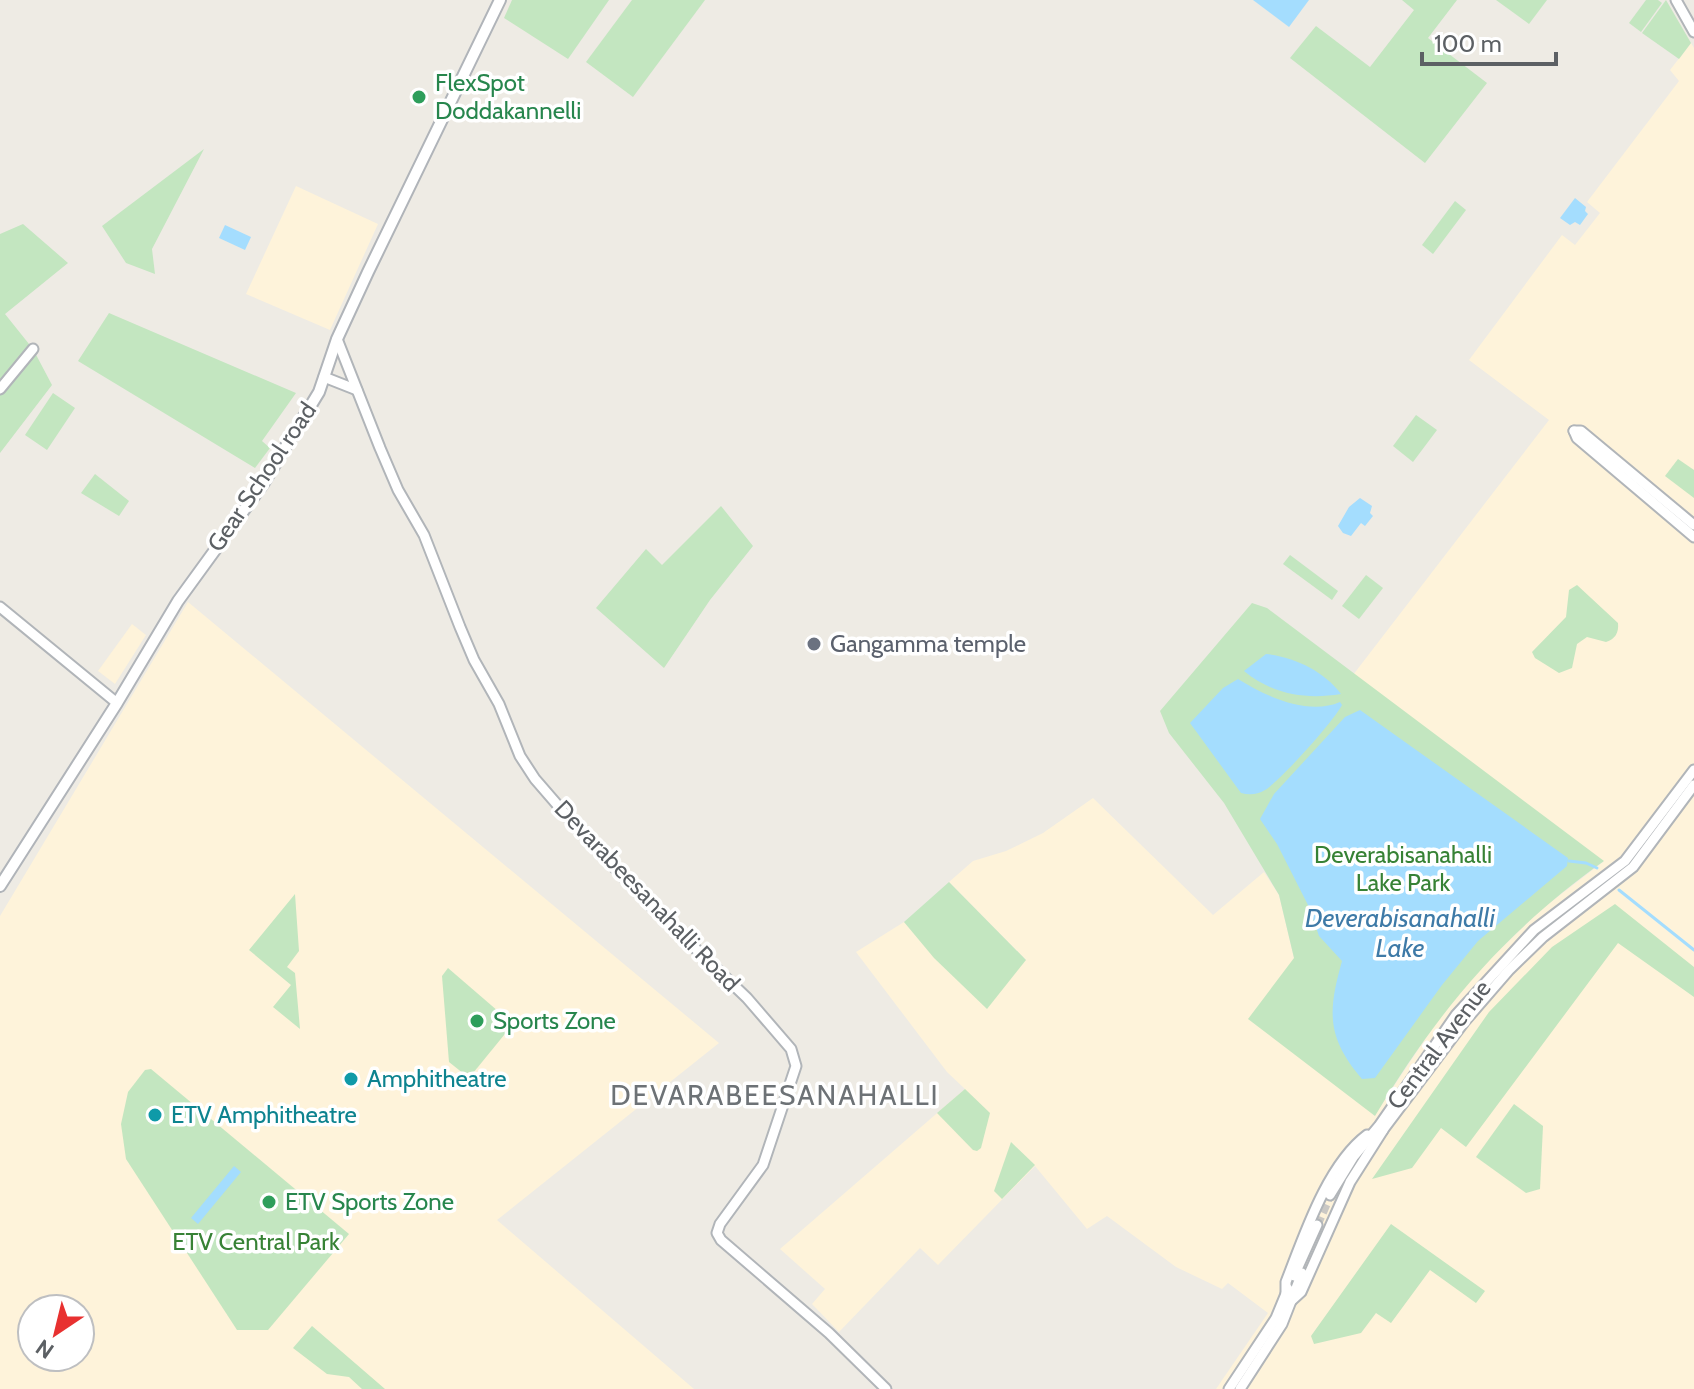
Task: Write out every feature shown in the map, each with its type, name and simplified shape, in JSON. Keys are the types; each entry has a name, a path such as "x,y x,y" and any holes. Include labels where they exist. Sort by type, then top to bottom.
{"main road":[{"name":"Gear School road","path":"0,886 193,579 286,449 319,392 337,339 437,125 500,0"}],"street":[{"path":"1676,0 1694,32"},
{"name":"Devarabeesanahalli Road","path":"337,339 398,490 424,535 474,660 499,704 528,768 580,831 650,905 747,998 791,1049 796,1066 763,1165 720,1224 717,1233 721,1240 829,1333 886,1389"},
{"path":"0,389 33,349"},
{"path":"324,377 357,390"},
{"path":"1694,525 1581,431 1574,431 1577,438 1694,537"},
{"path":"0,607 117,703"},
{"name":"Central Avenue","path":"1381,1128 1456,1015 1534,930 1625,861 1694,770"},
{"name":"Central Avenue","path":"1333,1196 1354,1156 1381,1128 1509,970 1543,937 1633,867 1694,785"},
{"path":"1288,1297 1301,1292 1350,1182 1381,1128"},
{"path":"1240,1389 1282,1324 1288,1297 1286,1282 1337,1169 1357,1142 1381,1128"},
{"path":"1229,1389 1288,1297 1320,1226"}],"shaded area":[{"path":"1691,43 1694,48 1694,1389 1216,1389 1268,1313 1228,1283 1222,1289 1176,1267 1107,1216 1087,1229 1035,1166 938,1265 920,1248 839,1332 812,1304 825,1289 780,1249 965,1089 947,1072 856,952 904,922 935,958 1026,960 949,882 973,861 1006,851 1043,833 1093,798 1213,915 1264,872 1279,895 1294,958 1374,1116 1446,1008 1489,960 1543,908 1603,862 1353,675 1549,420 1469,360 1562,235 1575,245 1600,213 1587,202 1679,81 1670,70"},
{"path":"296,186 378,224 330,330 246,294"},
{"path":"188,602 719,1043 497,1220 694,1389 0,1389 0,916"},
{"path":"132,624 146,635 115,684 98,671"}],"green space":[{"path":"512,0 609,0 568,59 504,18"},
{"path":"632,0 705,0 633,97 586,62"},
{"path":"1402,0 1457,0 1428,38 1487,83 1425,163 1290,58 1316,26 1370,67 1414,10"},
{"path":"1496,0 1547,0 1529,24"},
{"path":"1646,0 1662,3 1641,32 1629,23"},
{"path":"1666,0 1691,43 1679,59 1642,33"},
{"path":"204,149 152,249 155,274 126,263 102,226"},
{"path":"1455,201 1466,210 1433,254 1422,245"},
{"path":"23,224 68,263 5,314 33,349 52,385 0,453 0,234"},
{"path":"109,313 296,393 262,441 270,448 255,468 78,361"},
{"path":"53,393 75,408 47,450 25,435"},
{"path":"1416,415 1437,430 1413,462 1393,446"},
{"path":"1678,459 1694,470 1694,498 1665,476"},
{"path":"95,474 129,501 119,516 81,493"},
{"path":"721,506 753,546 710,600 664,668 596,608 646,549 662,565"},
{"path":"1290,555 1338,591 1332,600 1283,564"},
{"path":"1366,575 1383,588 1359,619 1342,606"},
{"path":"1577,585 1618,623 1618,630 1606,642 1587,637 1577,644 1572,668 1559,673 1535,658 1532,652 1566,617 1569,590"},
{"name":"Deverabisanahalli Lake Park","path":"1252,603 1267,608 1604,861 1535,916 1475,976 1423,1042 1375,1116 1248,1019 1294,958 1279,895 1224,803 1169,733 1160,711"},
{"path":"949,882 1026,960 987,1009 934,958 904,922"},
{"path":"295,894 299,951 287,967 295,973 300,1029 273,1007 291,985 249,950"},
{"path":"1615,904 1694,967 1694,997 1618,943 1466,1147 1441,1128 1412,1168 1372,1179 1489,1012 1552,947"},
{"name":"Sports Zone","path":"448,968 513,1024 469,1078 449,1062 442,976"},
{"name":"ETV Central Park","path":"151,1069 349,1234 268,1330 237,1330 126,1159 121,1124 128,1092 145,1070"},
{"path":"965,1089 990,1113 981,1148 977,1151 937,1113"},
{"path":"1514,1104 1543,1126 1540,1189 1526,1193 1476,1157"},
{"path":"1011,1142 1035,1165 1002,1199 994,1191"},
{"path":"1391,1224 1485,1291 1476,1303 1430,1270 1391,1323 1376,1313 1361,1333 1314,1344 1311,1336"},
{"path":"312,1326 385,1389 362,1389 349,1377 327,1374 293,1348"}],"water":[{"path":"1253,0 1309,0 1289,27"},
{"path":"1575,198 1586,207 1588,214 1580,225 1575,222 1570,225 1560,218"},
{"path":"225,225 251,237 245,250 219,238"},
{"path":"1360,498 1372,506 1370,513 1373,516 1365,526 1361,523 1351,536 1343,533 1338,526 1349,507"},
{"path":"1266,654 1308,666 1326,678 1341,694 1315,696 1290,693 1266,685 1244,671"},
{"path":"1238,679 1287,702 1314,707 1340,702 1342,705 1318,737 1282,775 1265,790 1253,794 1241,793 1190,723 1223,688"},
{"name":"Deverabisanahalli Lake","path":"1360,710 1568,858 1567,866 1478,941 1375,1078 1362,1079 1342,1050 1333,1023 1334,995 1342,961 1319,936 1309,907 1277,844 1260,819 1274,794 1345,717"},
{"path":"234,1166 241,1172 198,1224 191,1218"}],"waterway":[{"path":"1569,861 1597,868"},
{"path":"1619,890 1694,950"}],"tunnel":[{"path":"1317,1225 1330,1195"}],"place":[{"name":"FlexSpot Doddakannelli","path":"419,97"},
{"name":"Gangamma temple","path":"814,644"},
{"name":"Sports Zone","path":"477,1021"},
{"name":"Amphitheatre","path":"351,1079"},
{"name":"ETV Amphitheatre","path":"155,1115"},
{"name":"ETV Sports Zone","path":"269,1202"}],"district":[{"name":"DEVARABEESANAHALLI","path":"775,1095"}]}
